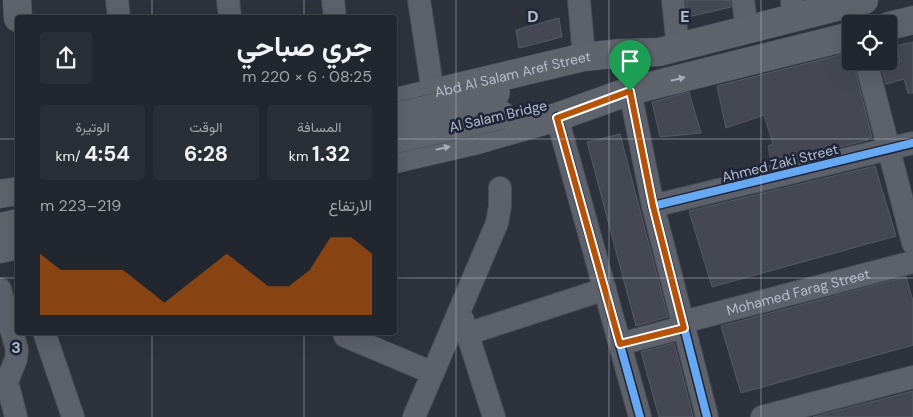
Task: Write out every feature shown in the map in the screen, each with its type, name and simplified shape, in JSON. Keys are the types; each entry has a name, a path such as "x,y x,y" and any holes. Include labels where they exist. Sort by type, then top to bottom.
{"main road":[{"path":"17,0 18,15"},
{"name":"Abd Al Salam Aref Street","path":"397,102 584,57 669,50 747,30 801,8 864,0"},
{"path":"897,24 913,20"},
{"path":"397,158 477,140 557,118 630,91 842,38"},
{"name":"Al Salam Bridge","path":"397,138 669,50"},
{"path":"465,85 477,140"},
{"name":"Al Salam Bridge","path":"397,117 499,104 571,100 630,91"},
{"path":"0,194 15,192"},
{"path":"0,204 15,202"}],"street":[{"path":"118,0 119,15"},
{"path":"228,0 230,15"},
{"path":"333,0 335,15"},
{"path":"419,0 433,93"},
{"path":"578,0 584,57"},
{"path":"669,50 673,0"},
{"path":"744,0 747,30"},
{"path":"868,70 913,243"},
{"path":"630,91 653,206 707,417"},
{"path":"557,118 640,417"},
{"name":"Ahmed Zaki Street","path":"653,206 913,144"},
{"path":"414,417 497,223 500,206 500,188"},
{"name":"Mohamed Farag Street","path":"620,344 913,262"},
{"path":"0,289 17,350 8,382 16,417"},
{"path":"467,334 605,289"},
{"path":"460,310 494,417"},
{"path":"45,335 73,417"},
{"path":"345,336 433,373"},
{"path":"762,417 913,377"}],"building":[{"path":"686,0 730,0 731,7 688,17"},
{"path":"559,18 562,37 519,48 516,30"},
{"path":"913,42 913,93 908,93 904,79 886,84 882,70 897,70 897,61 900,61 897,46"},
{"path":"842,54 842,70 855,70 872,137 867,138 868,140 772,164 768,146 773,144 764,115 726,128 717,86"},
{"path":"689,92 701,133 660,137 652,102"},
{"path":"620,134 668,317 636,326 587,142"},
{"path":"875,166 896,236 712,287 689,211"},
{"path":"906,277 913,301 913,345 741,393 721,326"},
{"path":"674,343 693,417 659,417 641,352"},
{"path":"913,391 913,417 813,417"}],"cycle path":[{"path":"630,91 653,206 707,417"},
{"path":"557,117 640,417"},
{"path":"653,206 913,143"}],"route":[{"path":"630,91 653,206 684,328 620,344 557,118 630,91"}]}
